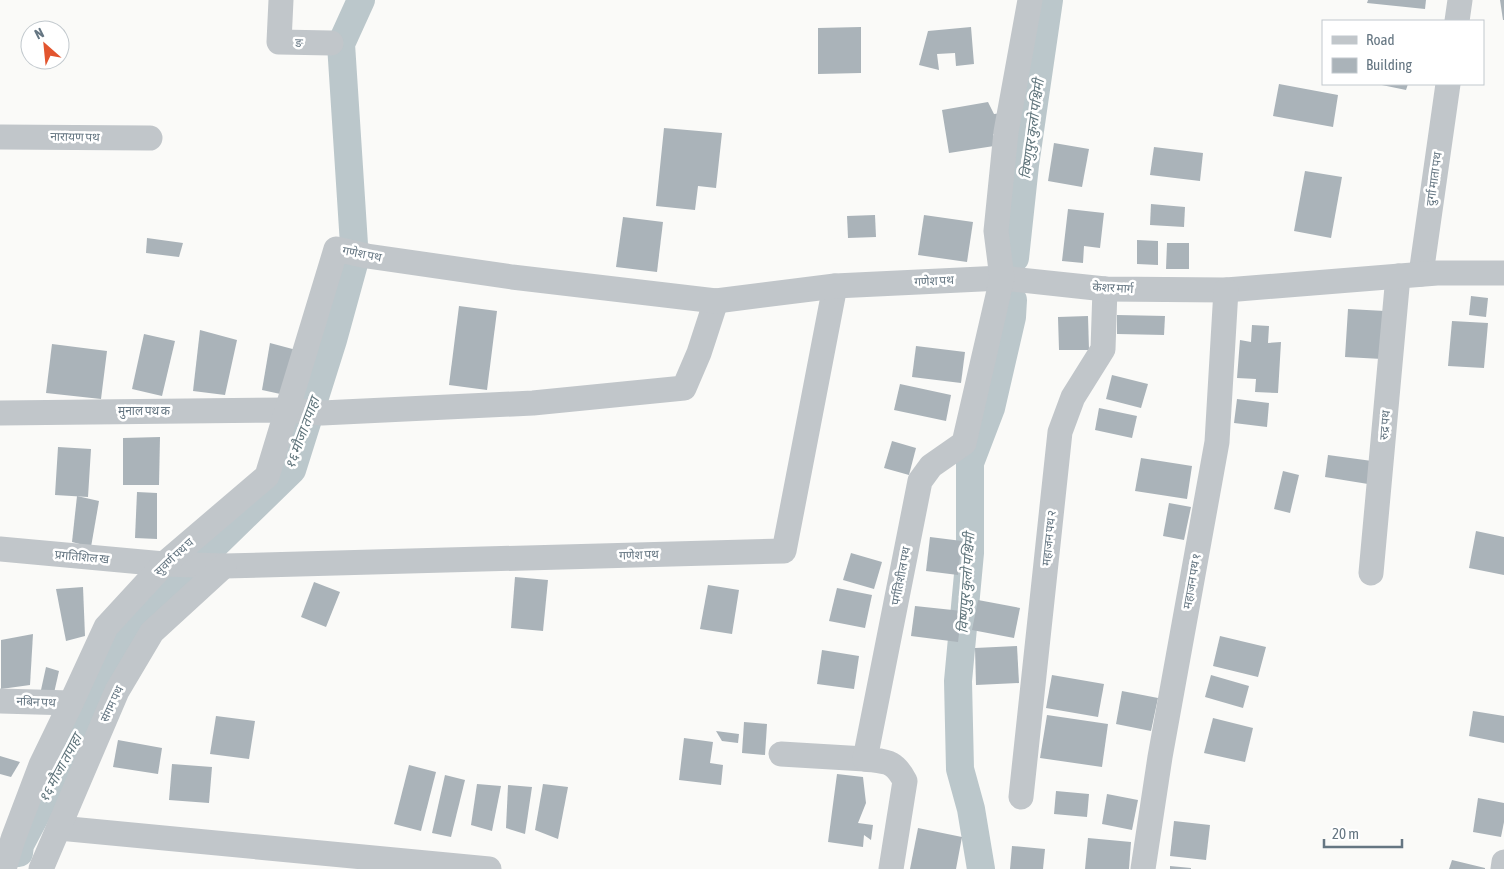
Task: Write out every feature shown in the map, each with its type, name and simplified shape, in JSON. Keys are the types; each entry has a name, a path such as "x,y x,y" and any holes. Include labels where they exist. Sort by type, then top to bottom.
{"street":[{"name":"ङ","path":"281,0 278,42 331,44"},
{"path":"1002,278 996,231 1006,132 1030,0"},
{"path":"1457,20 1460,0"},
{"name":"दुर्गा माता पथ","path":"1409,275 1448,85"},
{"name":"नारायण पथ","path":"0,136 150,138"},
{"name":"गणेश पथ","path":"336,249 367,256 512,277 716,301 835,286 1002,278"},
{"name":"सुवर्ण पथ घ","path":"4,869 41,765 106,627 164,564 267,476 289,410 336,249"},
{"name":"केशर मार्ग","path":"1002,278 1105,289 1226,290 1437,273 1504,273"},
{"name":"रुद्र पथ","path":"1371,573 1409,275"},
{"name":"पर्गतिशील पथ","path":"865,759 920,481 931,466 964,443 1002,278"},
{"name":"गणेश पथ","path":"224,566 784,551 835,286"},
{"name":"महाजन पथ २","path":"1021,797 1060,432 1073,398 1102,349 1105,289"},
{"name":"महाजन पथ १","path":"1143,869 1160,757 1217,442 1226,290"},
{"name":"मुनाल पथ क","path":"0,412 289,410 322,413 533,403 684,388 700,353 716,301"},
{"name":"प्रगतिशिल ख","path":"0,550 164,564 224,566"},
{"name":"संगम पथ","path":"41,869 117,691 152,632 224,566"},
{"name":"नबिन पथ","path":"0,701 71,703"},
{"path":"781,754 865,759 891,763 898,769 905,781 891,869"},
{"path":"59,828 489,869"},
{"path":"1502,869 1504,862"}],"building":[{"path":"1368,0 1426,0 1425,9 1367,3"},
{"path":"1500,0 1504,0 1504,20 1503,20"},
{"path":"861,27 861,73 818,74 818,28"},
{"path":"971,27 974,64 956,66 955,53 937,54 939,70 919,65 928,31"},
{"path":"1279,84 1338,95 1333,127 1273,116"},
{"path":"1382,85 1408,85 1406,90"},
{"path":"988,102 994,114 1003,113 1006,132 993,134 994,146 949,153 942,110"},
{"path":"664,128 722,133 716,188 698,186 695,210 656,206"},
{"path":"1054,143 1089,149 1082,187 1048,181"},
{"path":"1154,147 1203,153 1200,181 1150,175"},
{"path":"1305,171 1342,177 1331,238 1294,231"},
{"path":"1151,204 1185,207 1184,227 1150,225"},
{"path":"1068,209 1104,213 1100,248 1084,246 1083,263 1062,261"},
{"path":"875,215 876,237 848,238 847,216"},
{"path":"924,215 973,222 967,262 918,255"},
{"path":"623,217 663,222 657,272 616,267"},
{"path":"147,238 183,243 179,257 146,253"},
{"path":"1137,240 1158,241 1158,265 1137,264"},
{"path":"1167,243 1189,243 1189,269 1166,269"},
{"path":"1471,296 1488,298 1486,317 1469,315"},
{"path":"459,306 497,311 487,390 449,385"},
{"path":"1348,309 1385,311 1382,359 1345,357"},
{"path":"1117,315 1165,316 1164,335 1117,334"},
{"path":"1088,316 1089,350 1059,350 1058,317"},
{"path":"1452,321 1488,323 1484,368 1448,366"},
{"path":"1252,325 1269,326 1268,343 1281,342 1278,393 1255,392 1256,379 1237,378 1240,340 1251,342"},
{"path":"200,330 237,340 225,395 193,391"},
{"path":"144,334 175,341 162,396 132,389"},
{"path":"270,343 300,351 285,395 262,390"},
{"path":"52,344 107,351 101,399 46,393"},
{"path":"916,346 965,352 961,383 912,377"},
{"path":"1112,375 1148,384 1141,408 1106,399"},
{"path":"900,384 951,395 946,421 894,410"},
{"path":"1237,399 1269,403 1267,427 1234,423"},
{"path":"1099,408 1137,416 1132,438 1095,430"},
{"path":"160,437 159,485 123,485 123,438"},
{"path":"892,441 916,448 909,475 884,468"},
{"path":"58,447 91,449 88,497 55,495"},
{"path":"1328,455 1372,461 1368,484 1325,477"},
{"path":"1141,458 1192,466 1187,499 1135,491"},
{"path":"1283,471 1299,475 1290,513 1274,509"},
{"path":"137,492 157,493 157,539 135,538"},
{"path":"77,496 99,501 91,547 72,542"},
{"path":"1169,503 1191,507 1184,540 1163,536"},
{"path":"1476,531 1504,537 1504,575 1469,568"},
{"path":"930,537 962,541 958,575 926,571"},
{"path":"851,553 882,562 874,589 843,580"},
{"path":"515,577 548,580 543,631 511,628"},
{"path":"314,582 340,592 326,627 301,617"},
{"path":"708,585 739,590 732,634 700,629"},
{"path":"83,587 85,636 66,641 56,589"},
{"path":"837,588 872,595 865,628 829,621"},
{"path":"978,600 1020,608 1014,638 972,630"},
{"path":"915,606 962,611 958,642 911,636"},
{"path":"33,634 30,685 1,689 1,640"},
{"path":"1220,636 1266,647 1258,677 1213,666"},
{"path":"1017,646 1019,683 976,685 975,648"},
{"path":"822,650 859,656 854,689 817,684"},
{"path":"46,667 59,671 54,693 41,690"},
{"path":"1052,675 1104,684 1098,717 1046,708"},
{"path":"1211,675 1249,686 1243,708 1205,697"},
{"path":"1122,691 1158,698 1151,731 1116,724"},
{"path":"1473,711 1504,716 1504,743 1469,736"},
{"path":"1047,715 1108,724 1102,767 1040,758"},
{"path":"216,716 255,721 249,759 210,754"},
{"path":"1213,718 1253,728 1245,762 1204,753"},
{"path":"744,722 767,724 765,755 742,753"},
{"path":"716,731 739,734 738,743 722,741"},
{"path":"684,738 713,742 710,763 723,765 721,785 679,780"},
{"path":"118,740 162,748 158,774 113,767"},
{"path":"0,756 20,762 11,777 0,774"},
{"path":"172,764 212,767 209,803 169,800"},
{"path":"409,765 436,772 421,831 394,824"},
{"path":"837,774 863,777 866,803 858,823 873,825 871,840 864,835 863,847 828,842"},
{"path":"445,775 465,780 451,837 432,833"},
{"path":"477,784 501,786 492,831 471,825"},
{"path":"543,784 568,787 558,839 535,830"},
{"path":"508,785 532,787 525,834 506,828"},
{"path":"1056,791 1089,794 1087,817 1054,814"},
{"path":"1107,794 1138,800 1132,830 1102,824"},
{"path":"1478,798 1504,803 1504,822 1501,837 1473,832"},
{"path":"1174,821 1210,825 1206,860 1170,856"},
{"path":"918,828 962,837 956,869 910,869"},
{"path":"1088,838 1131,842 1129,869 1085,869"},
{"path":"1012,846 1045,849 1043,869 1010,869"},
{"path":"1452,860 1485,868 1485,869 1449,869"},
{"path":"1170,866 1191,868 1191,869 1170,869"}],"waterway":[{"name":"१६ मौजा तपाहा","path":"19,853 20,845 136,622 292,470 333,340 355,260 341,44 361,0"},
{"name":"विष्णुपुर कुलो पश्चिमी","path":"1015,258 1025,165 1049,0"},
{"name":"विष्णुपुर कुलो पश्चिमी","path":"981,869 971,809 960,769 958,681 970,553 970,463 991,408 1012,317 1013,300"}]}
